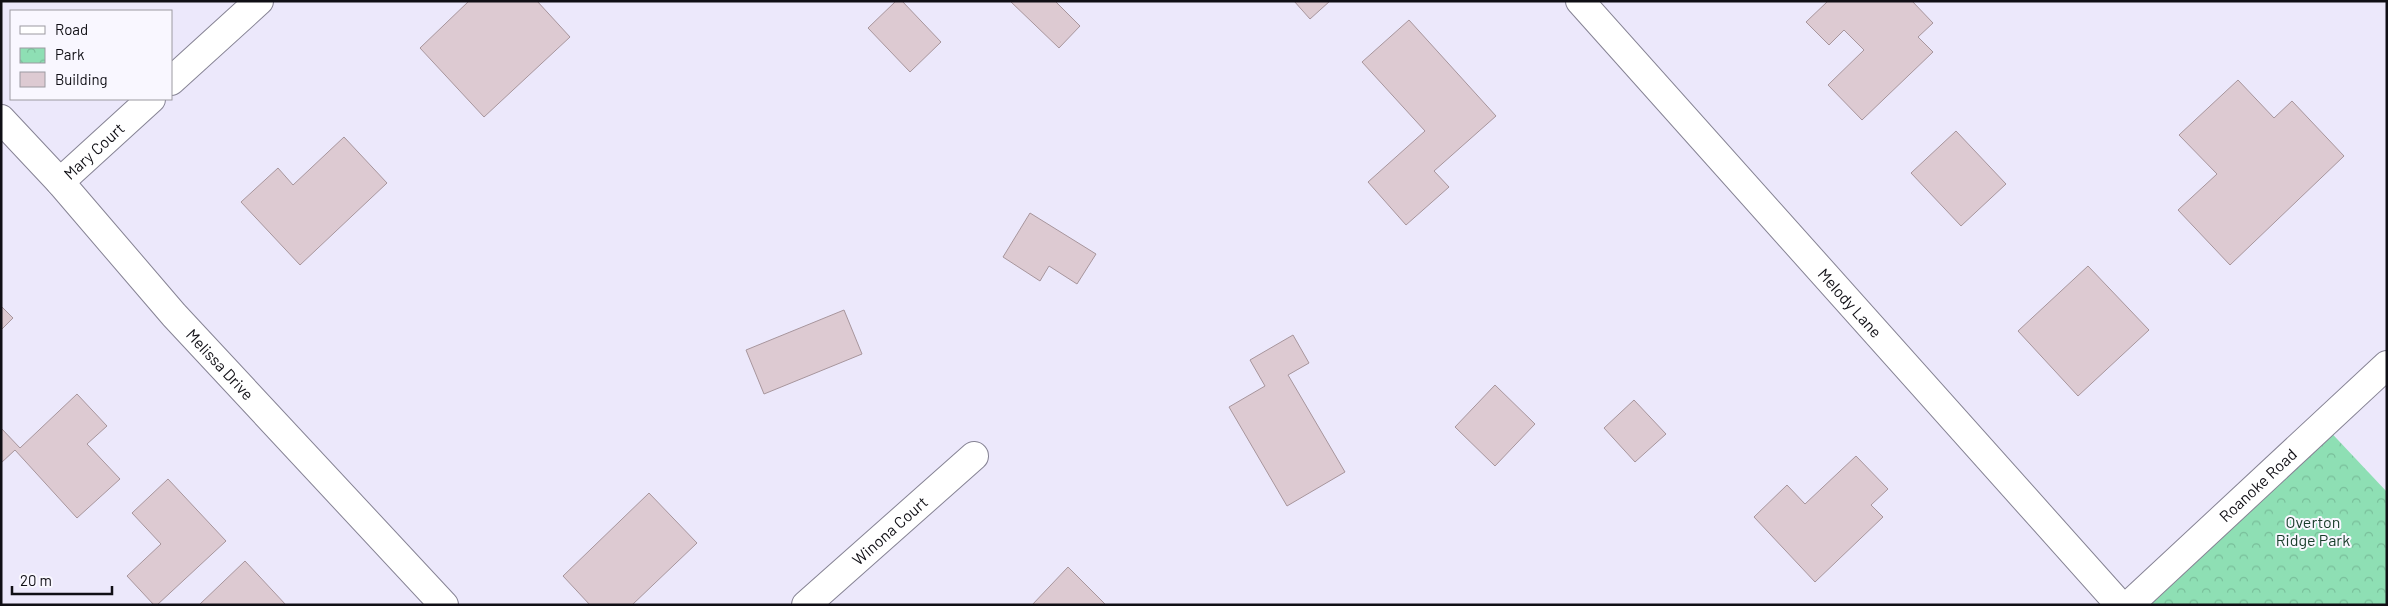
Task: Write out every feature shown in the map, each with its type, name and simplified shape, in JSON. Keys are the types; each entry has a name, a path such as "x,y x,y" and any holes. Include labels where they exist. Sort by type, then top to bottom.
{"street":[{"path":"172,80 259,1"},
{"name":"Melody Lane","path":"1580,1 2120,605"},
{"name":"Mary Court","path":"60,182 151,100"},
{"name":"Melissa Drive","path":"1,119 60,182 174,315 444,605"},
{"name":"Roanoke Road","path":"2129,605 2387,365"},
{"name":"Winona Court","path":"806,605 974,456"}],"green space":[{"name":"Overton Ridge Park","path":"2322,423 2387,492 2387,605 2126,605"}],"building":[{"path":"469,1 537,1 570,37 484,117 420,48"},
{"path":"896,1 902,1 941,42 910,72 868,28"},
{"path":"1010,1 1055,1 1080,26 1059,48"},
{"path":"1294,1 1330,1 1310,19"},
{"path":"1828,1 1912,1 1933,23 1918,37 1933,52 1862,120 1828,85 1864,50 1844,30 1829,45 1806,22"},
{"path":"1409,20 1496,116 1434,171 1449,187 1406,225 1368,182 1425,131 1362,62"},
{"path":"2238,80 2274,118 2292,101 2344,156 2230,265 2178,210 2217,174 2179,135"},
{"path":"1956,131 2006,184 1961,226 1911,173"},
{"path":"344,137 387,183 300,265 241,202 278,168 293,185"},
{"path":"1030,213 1096,254 1077,284 1049,266 1040,281 1003,257"},
{"path":"2088,266 2149,330 2078,396 2018,331"},
{"path":"1,306 13,318 1,330"},
{"path":"844,310 862,354 764,394 746,350"},
{"path":"1293,335 1309,363 1288,375 1345,472 1287,506 1229,407 1265,386 1250,360"},
{"path":"1495,385 1535,424 1495,466 1455,427"},
{"path":"77,394 107,426 87,444 120,479 77,518 15,450 1,463 1,428 20,448"},
{"path":"1634,400 1666,434 1635,462 1604,428"},
{"path":"1856,456 1888,489 1871,505 1883,517 1815,582 1754,517 1787,485 1805,504"},
{"path":"168,479 226,541 157,605 154,605 127,576 161,544 132,513"},
{"path":"649,493 697,543 632,605 590,605 563,576"},
{"path":"245,561 286,605 199,605"},
{"path":"1068,567 1106,605 1032,605"}]}
